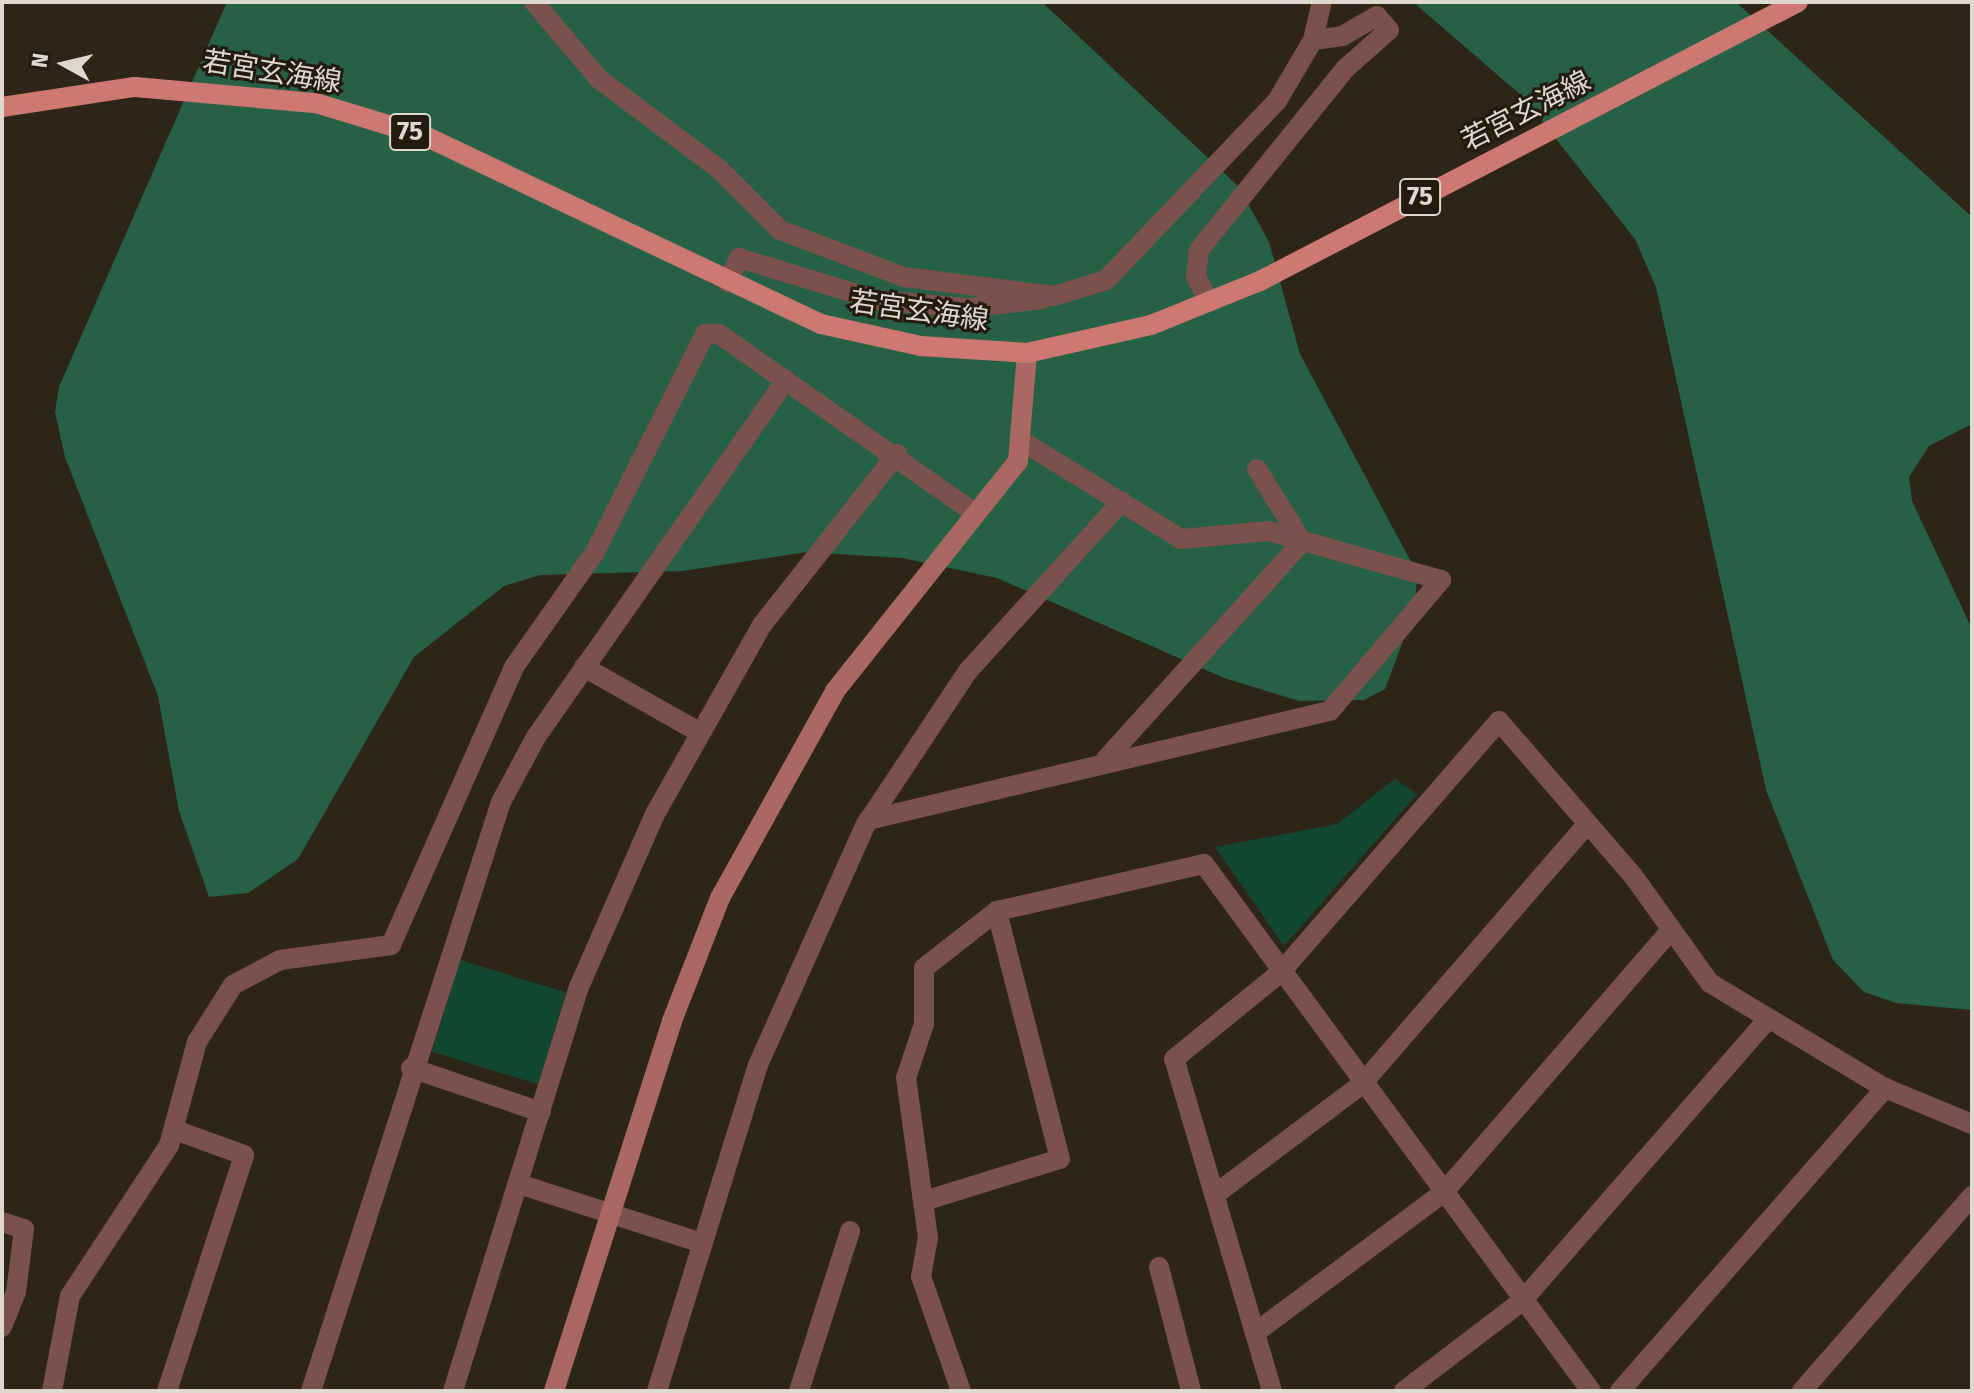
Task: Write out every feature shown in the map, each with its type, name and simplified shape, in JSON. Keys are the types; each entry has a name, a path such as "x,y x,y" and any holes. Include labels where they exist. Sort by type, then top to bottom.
{"main road":[{"name":"若宮玄海線","path":"2,107 149,87 316,103 427,137 727,282 859,334 1027,353 1101,340 1209,302 1798,2"}],"street":[{"path":"534,2 599,79 719,169 780,230 904,277 1054,296"},
{"path":"727,282 739,258 876,300 968,308 1054,296 1106,280 1277,101 1313,40 1322,2"},
{"path":"1209,302 1196,277 1199,250 1346,68 1389,30 1377,16 1343,36 1313,40"},
{"path":"52,1391 70,1296 175,1130 197,1042 233,985 280,960 391,945 507,680 595,552 705,334 719,334 897,454 975,513"},
{"path":"554,1391 672,1021 740,858 835,691 975,513 1006,480 1022,441 1027,353"},
{"path":"311,1391 411,1068 501,802 584,667 786,380"},
{"path":"868,820 1106,759 1330,711 1441,580 1268,531 1181,539 1022,441"},
{"path":"453,1391 579,987 697,731 762,625 897,454"},
{"path":"1257,469 1302,542"},
{"path":"657,1391 702,1243 795,968 868,820 968,671 1122,501"},
{"path":"1106,759 1302,542"},
{"path":"584,667 697,731"},
{"path":"1272,1391 1217,1193 1174,1059 1280,973 1499,721 1586,825 1710,983 1766,1021 1798,1030 1885,1088 1972,1124"},
{"path":"1217,1193 1362,1084 1586,825"},
{"path":"961,1391 921,1277 928,1238 906,1078 924,1024 924,968 997,911 1204,864 1280,973 1591,1391"},
{"path":"924,1201 1060,1159 997,911"},
{"path":"1255,1333 1444,1192 1670,931"},
{"path":"1404,1391 1522,1301 1766,1021"},
{"path":"411,1068 541,1112"},
{"path":"1620,1391 1885,1088"},
{"path":"167,1391 244,1155 175,1130"},
{"path":"519,1184 702,1243"},
{"path":"1802,1391 1972,1196"},
{"path":"2,1222 24,1229 16,1292 2,1327"},
{"path":"799,1391 850,1231"},
{"path":"1159,1267 1191,1391"}],"green space":[{"path":"227,2 1042,2 1239,187 1269,242 1300,354 1417,573 1415,609 1385,689 1364,700 1299,701 1224,678 997,578 902,558 807,552 683,571 540,575 504,586 414,657 298,859 248,893 209,897 179,811 158,696 65,457 55,412 59,387"},
{"path":"1413,2 1736,2 1972,217 1972,424 1929,446 1909,477 1912,501 1972,629 1972,1010 1896,1003 1864,992 1833,960 1766,790 1656,287 1635,239 1522,96"},
{"path":"1395,779 1417,794 1284,946 1215,847 1337,824"},
{"path":"460,960 566,992 538,1084 432,1052"}]}
